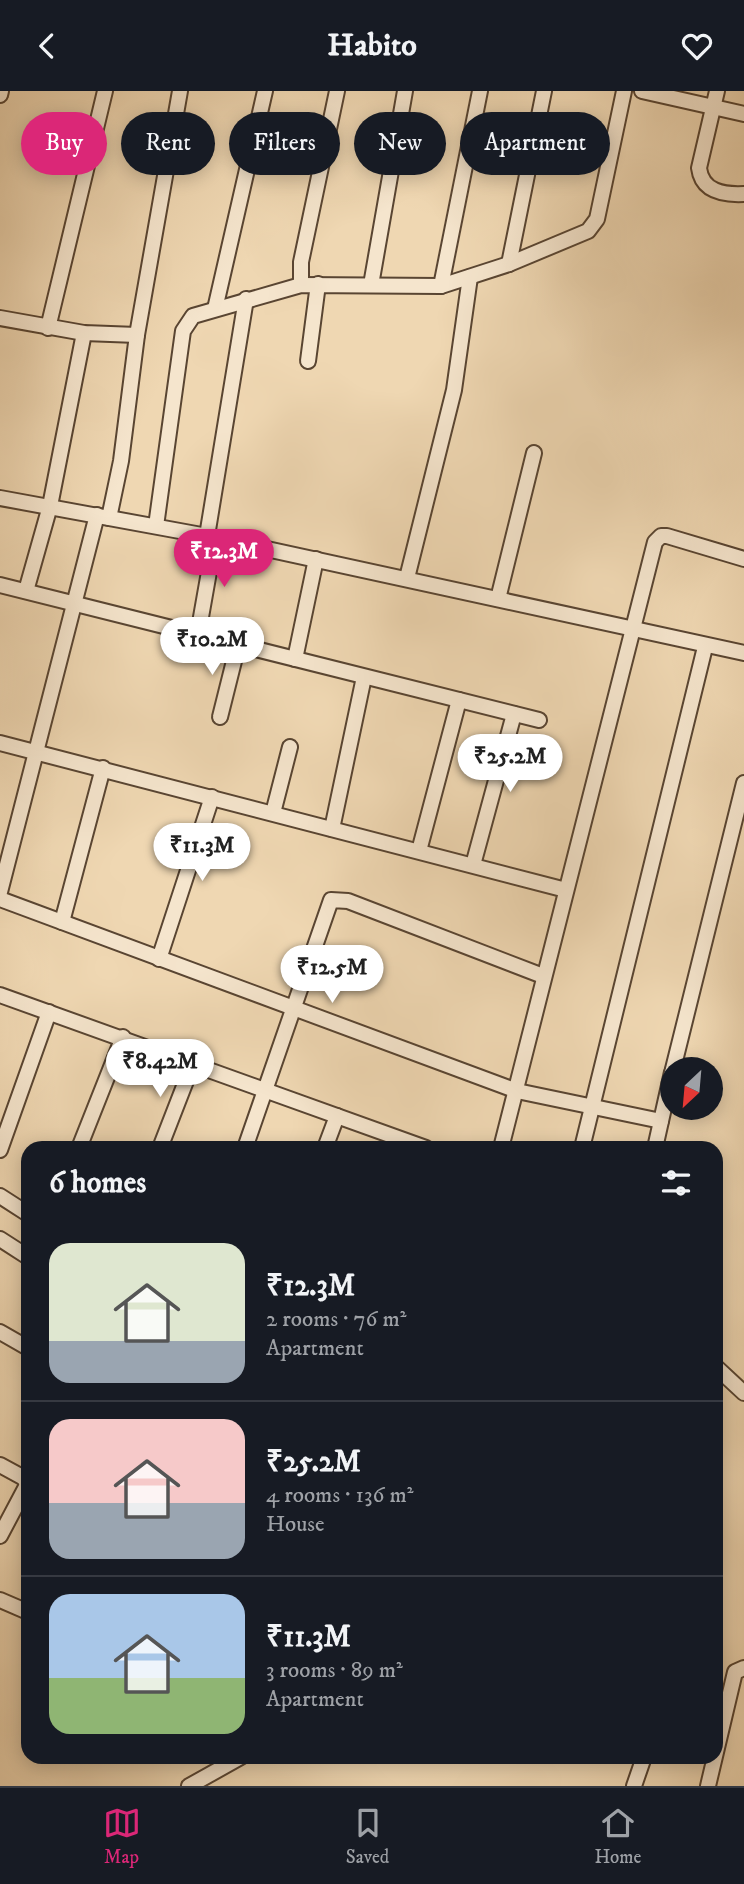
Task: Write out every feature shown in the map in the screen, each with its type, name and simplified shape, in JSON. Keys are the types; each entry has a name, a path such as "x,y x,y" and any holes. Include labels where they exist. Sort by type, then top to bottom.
{"street":[{"path":"48,328 105,91"},
{"path":"0,892 74,602 121,461 137,335 180,91"},
{"path":"215,309 265,91"},
{"path":"301,285 301,263 337,91"},
{"path":"370,285 405,91"},
{"path":"440,286 480,91"},
{"path":"509,264 544,91"},
{"path":"156,526 183,331 193,316 301,285 440,286 509,264 594,226 624,91"},
{"path":"642,91 744,114"},
{"path":"717,91 699,168 700,177 713,190 744,194"},
{"path":"407,578 454,390 470,277"},
{"path":"308,361 318,284"},
{"path":"198,634 246,299"},
{"path":"0,318 84,333 137,335"},
{"path":"26,591 50,506 84,333"},
{"path":"498,599 534,453"},
{"path":"0,498 211,537 632,628 705,647 715,646 744,653"},
{"path":"503,1141 655,541 661,535 744,559"},
{"path":"295,659 316,559"},
{"path":"0,585 540,720"},
{"path":"220,717 238,645"},
{"path":"584,1141 705,647"},
{"path":"332,829 364,677"},
{"path":"419,851 458,700"},
{"path":"473,865 514,714"},
{"path":"0,743 566,890"},
{"path":"273,813 290,747"},
{"path":"62,922 103,768"},
{"path":"676,1057 741,808 744,783"},
{"path":"159,959 212,797"},
{"path":"0,899 517,1091 661,1121 656,1141"},
{"path":"248,1141 328,906 335,899 348,901 543,976"},
{"path":"0,995 407,1141"},
{"path":"0,1150 49,1012"},
{"path":"82,1141 123,1037"},
{"path":"163,1141 193,1063"},
{"path":"328,1141 337,1116"},
{"path":"0,1196 21,1210"},
{"path":"0,1239 21,1252"},
{"path":"0,1332 21,1344"},
{"path":"723,1374 744,1393"},
{"path":"0,1465 21,1476"},
{"path":"0,1536 21,1496"},
{"path":"0,1600 21,1609"},
{"path":"723,1723 735,1672 744,1668"},
{"path":"189,1786 229,1764"},
{"path":"634,1786 642,1764"},
{"path":"708,1786 713,1764"}]}
